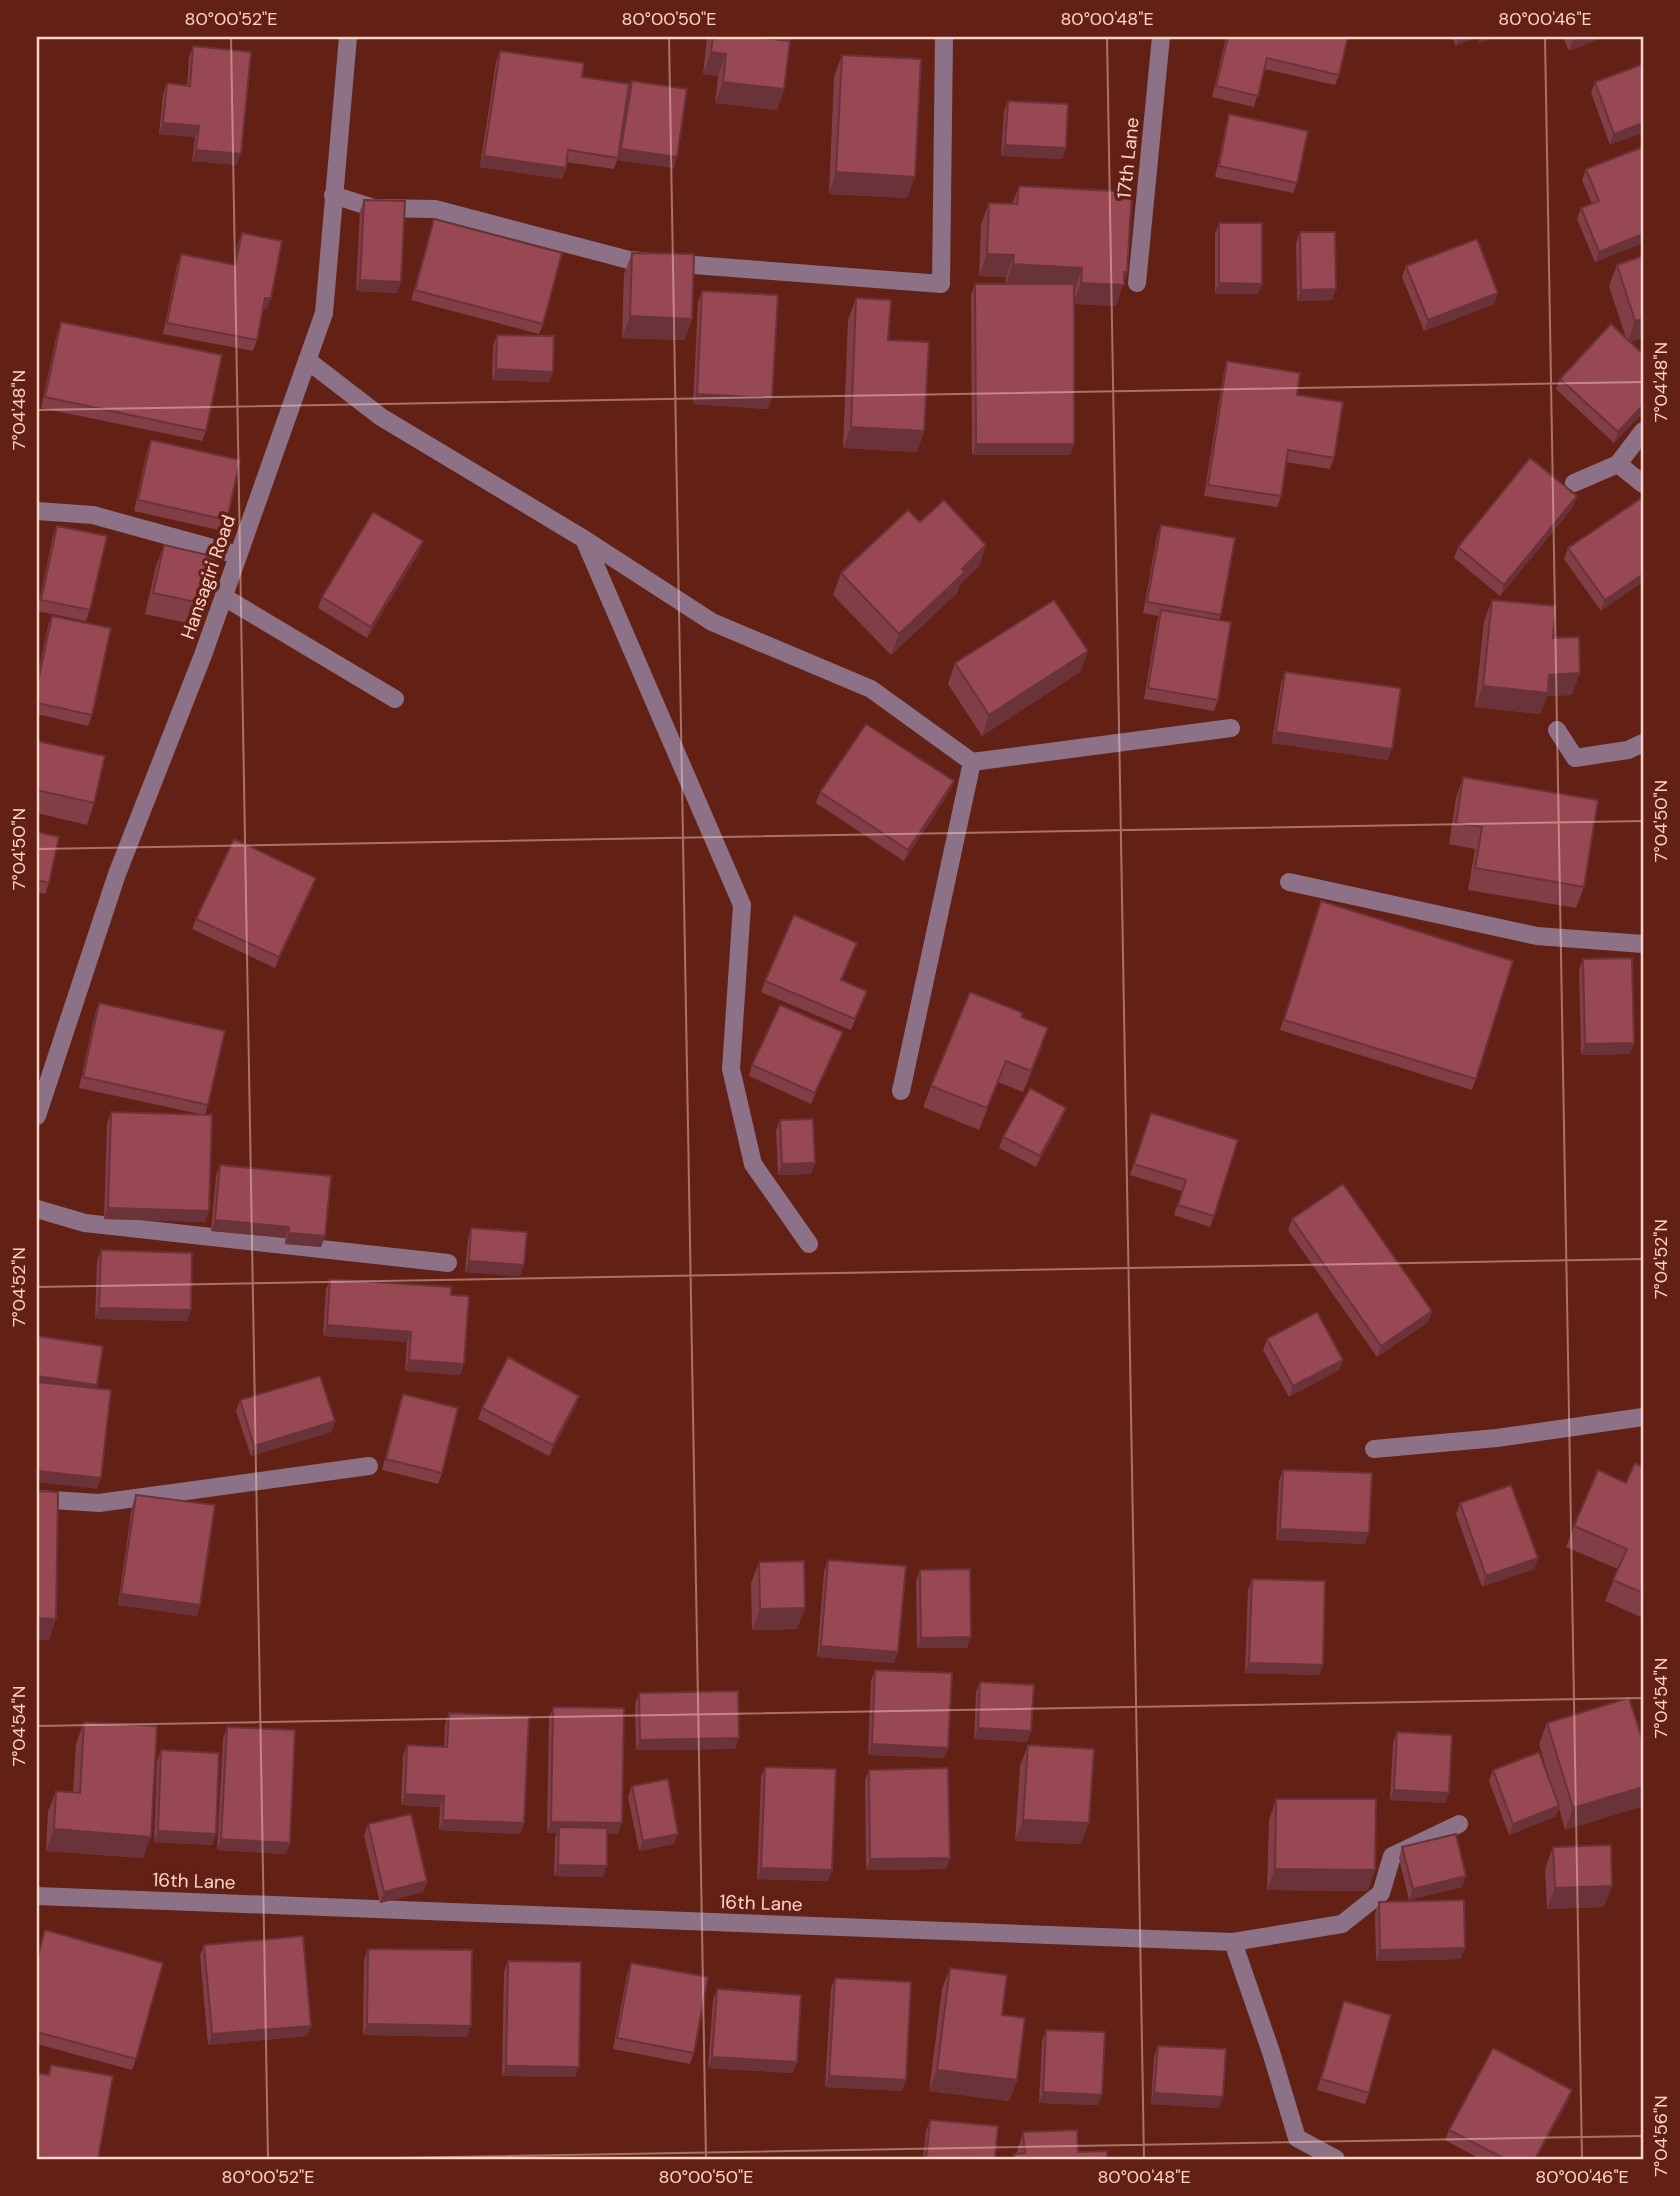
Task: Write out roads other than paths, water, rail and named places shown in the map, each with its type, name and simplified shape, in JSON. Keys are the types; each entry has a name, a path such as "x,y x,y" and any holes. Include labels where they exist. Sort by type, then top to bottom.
{"street":[{"name":"Hansagiri Road","path":"37,1116 117,874 224,597 324,313 348,37"},
{"path":"333,195 374,208 435,209 629,260 941,284 944,37"},
{"name":"17th Lane","path":"1137,283 1161,37"},
{"path":"307,360 382,417 584,539 712,622 871,690 972,762 1231,728"},
{"path":"1574,483 1618,464 1643,431"},
{"path":"1618,464 1643,484"},
{"path":"37,511 93,515 238,555"},
{"path":"584,539 742,905 731,1069 753,1164 809,1244"},
{"path":"224,597 395,699"},
{"path":"1557,730 1575,758 1628,750 1643,743"},
{"path":"901,1091 972,762"},
{"path":"1289,882 1537,936 1643,944"},
{"path":"37,1209 85,1223 448,1263"},
{"path":"1374,1449 1497,1438 1643,1417"},
{"path":"37,1499 99,1503 369,1466"},
{"name":"16th Lane","path":"37,1896 1233,1942 1342,1924 1381,1893 1392,1856 1460,1825"},
{"path":"1233,1942 1297,2137 1336,2159"}]}
